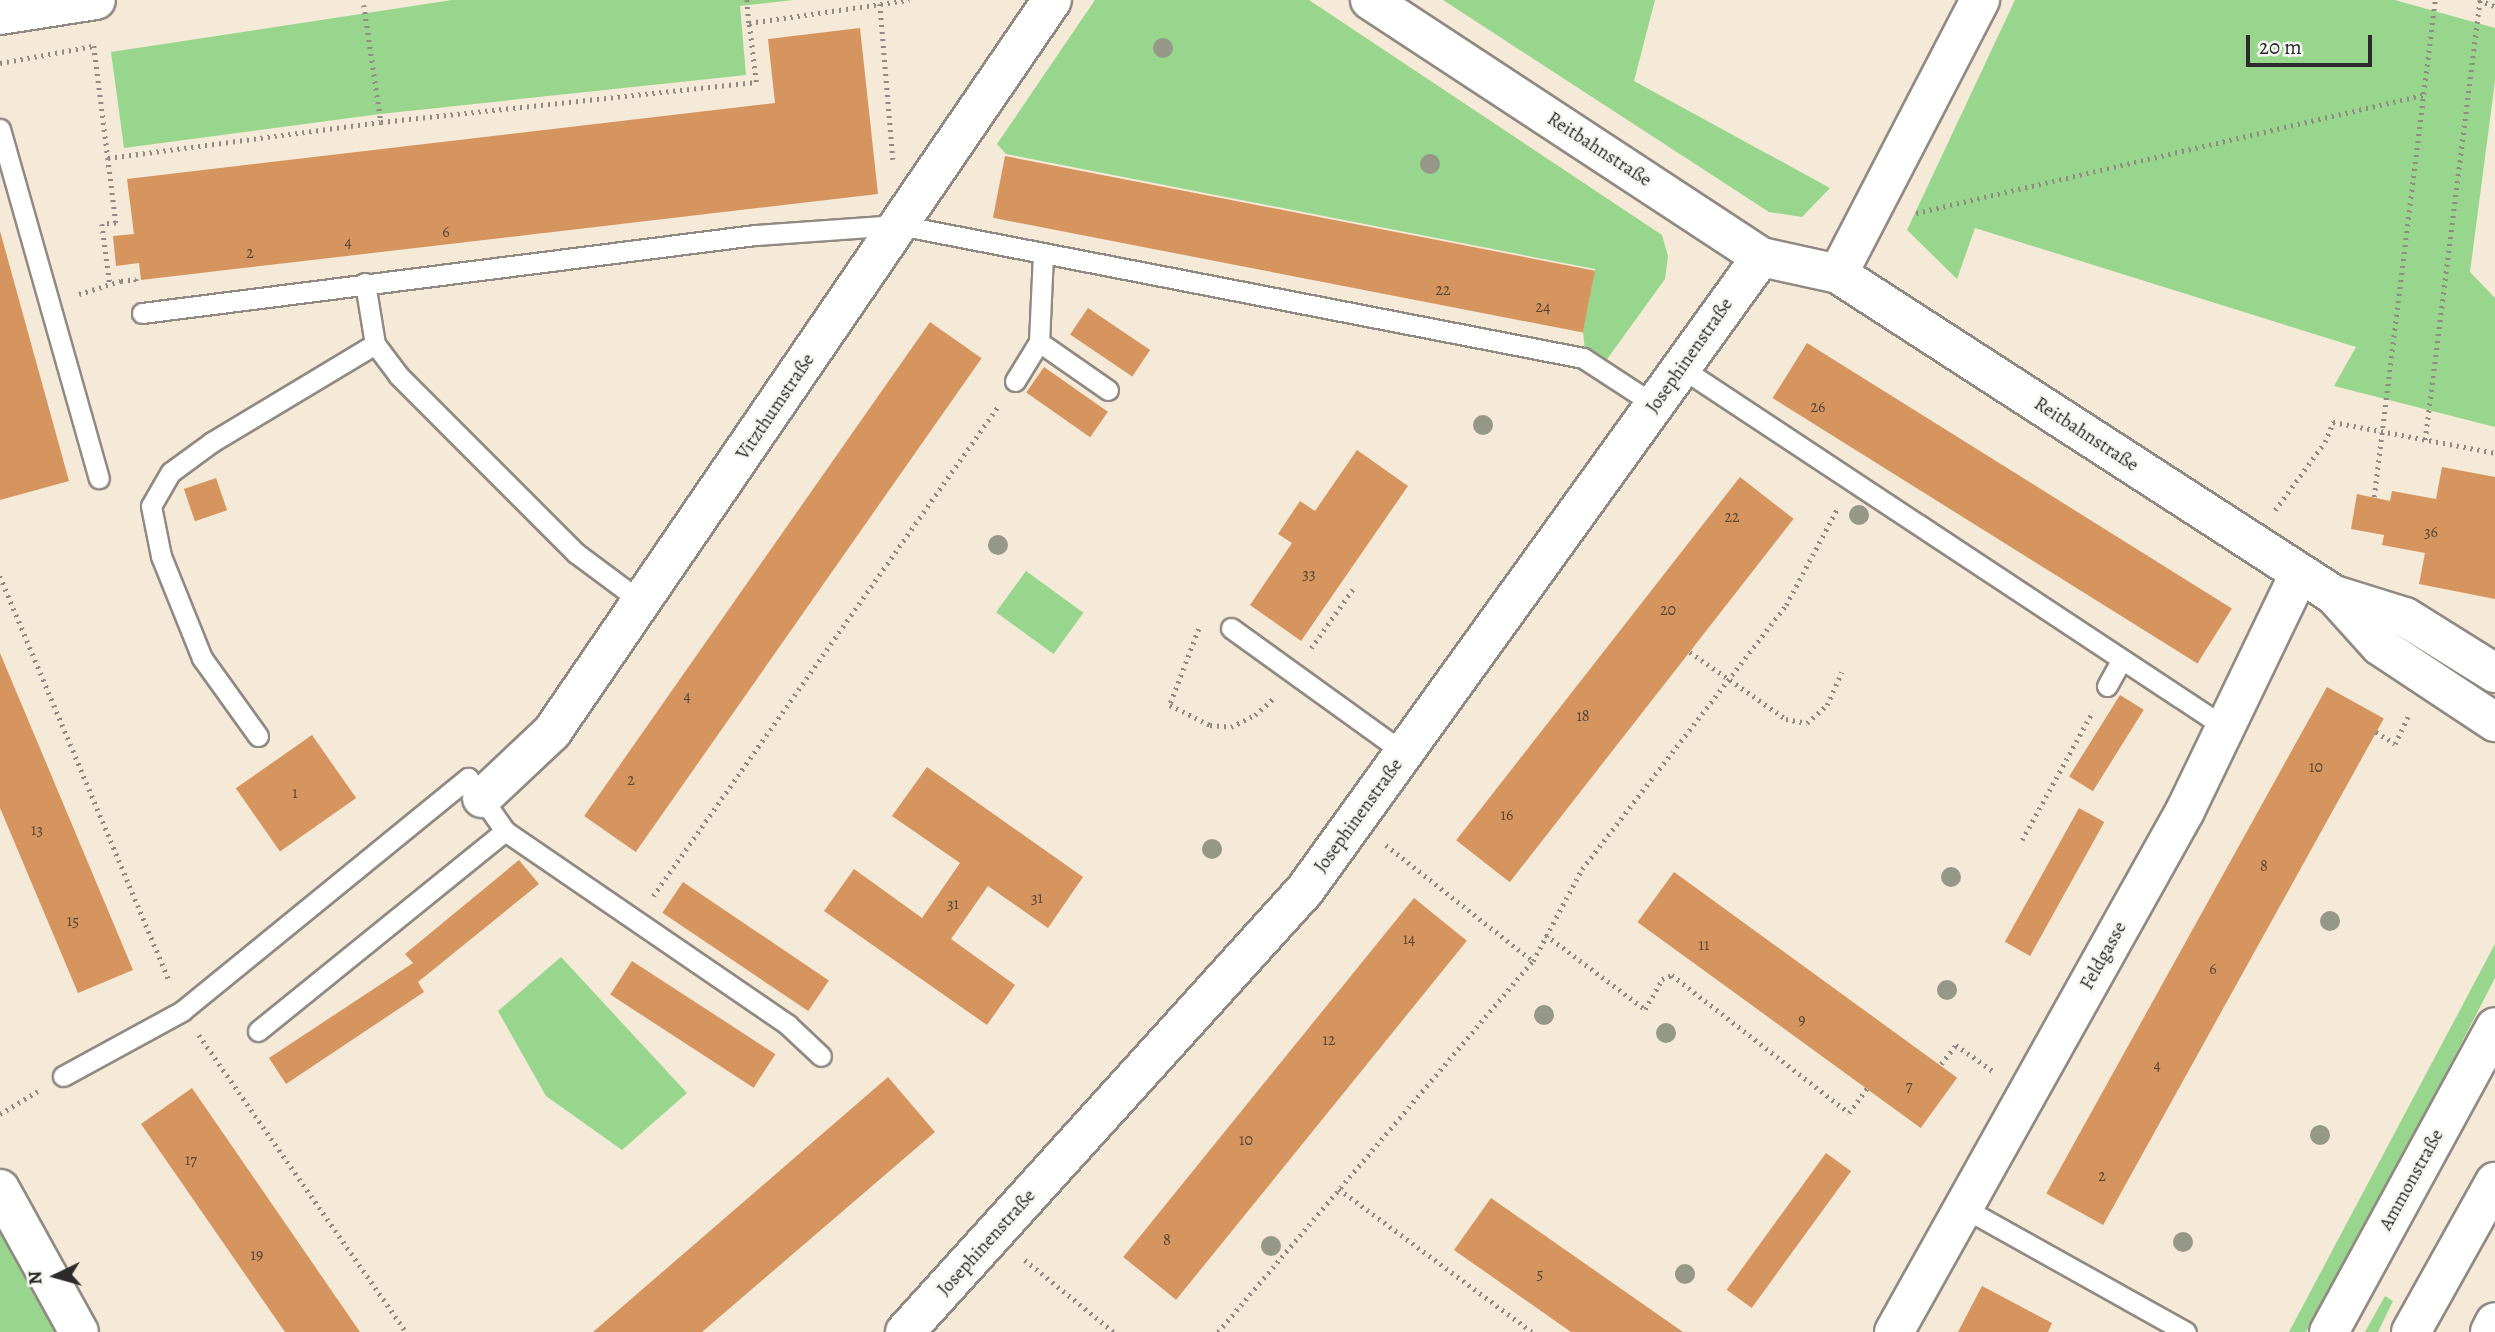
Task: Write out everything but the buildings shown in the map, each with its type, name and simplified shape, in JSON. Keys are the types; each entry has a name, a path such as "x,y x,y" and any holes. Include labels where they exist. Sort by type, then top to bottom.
{"street":[{"path":"0,15 96,0"},
{"name":"Vitzthumstraße","path":"482,798 552,732 643,603 1052,0"},
{"name":"Reitbahnstraße","path":"1370,0 1761,257 1838,274 2299,574 2334,595 2404,617 2495,673"},
{"path":"1838,274 1980,0"},
{"name":"Josephinenstraße","path":"911,1330 1305,890 1761,257"},
{"name":"Feldgasse","path":"1894,1332 2185,811 2223,726 2299,574"},
{"name":"Reitbahnstraße","path":"2334,595 2380,646 2495,723"},
{"name":"Ammonstraße","path":"2329,1332 2495,1027"},
{"path":"2412,1332 2495,1182"},
{"path":"0,1189 79,1332"},
{"path":"2490,1332 2495,1322"}],"lane":[{"path":"0,129 99,478"},
{"path":"142,313 755,236 899,225 1583,358 1656,405"},
{"path":"1015,381 1038,342 1043,253"},
{"path":"365,283 375,344 398,375 576,553 643,603"},
{"path":"1038,342 1108,390"},
{"path":"258,736 202,658 161,556 151,506 171,472 212,442 375,344"},
{"path":"1680,367 1854,478 2121,661 2223,726"},
{"path":"1231,628 1404,753"},
{"path":"2107,686 2121,661"},
{"path":"63,1076 182,1012 468,778 505,831 788,1025 821,1056"},
{"path":"258,1031 505,831"},
{"path":"1964,1208 2186,1332"}],"path":[{"path":"108,158 381,122 756,82 747,0"},
{"path":"749,23 909,0"},
{"path":"2374,497 2435,0"},
{"path":"2425,440 2480,0 2495,6"},
{"path":"880,4 893,152"},
{"path":"364,5 381,122"},
{"path":"0,63 94,46 116,223 102,224 110,285"},
{"path":"1873,211 1929,214 2423,95"},
{"path":"50,303 136,279 142,313"},
{"path":"636,920 1015,381"},
{"path":"2252,541 2325,442 2333,422 2495,453"},
{"path":"1218,1332 1533,961 1582,869 1786,605 1854,478"},
{"path":"0,576 182,1012 406,1332"},
{"path":"1690,652 1786,719 1807,723 1827,705 1842,672"},
{"path":"2376,732 2395,744 2427,676"},
{"path":"2022,840 2107,686"},
{"path":"1355,821 1533,961"},
{"path":"1546,935 1644,1009 1662,979 1672,975 1849,1113 1868,1087"},
{"path":"1941,1064 1956,1045 2026,1095"},
{"path":"0,1114 45,1087"},
{"path":"1339,1189 1532,1332"},
{"path":"995,1234 1114,1332"}],"green space":[{"path":"452,0 794,0 740,6 746,75 380,114 124,148 111,52"},
{"path":"1095,0 1309,0 1662,235 1668,256 1665,279 1605,362 1585,351 1583,331 1595,269 1006,154 997,144"},
{"path":"1443,0 1655,0 1634,81 1830,188 1802,217 1769,212"},
{"path":"2015,0 2395,0 2495,28 2495,81 2470,272 2495,298 2495,427 2334,386 2356,347 1975,228 1957,279 1907,230"},
{"path":"1026,571 1083,613 1053,654 996,612"},
{"path":"2495,944 2495,978 2432,1100 2306,1332 2289,1332"},
{"path":"561,957 687,1093 622,1150 546,1096 498,1011"},
{"path":"0,1229 63,1332 0,1332"},
{"path":"2385,1296 2393,1301 2378,1332 2365,1332"}]}
